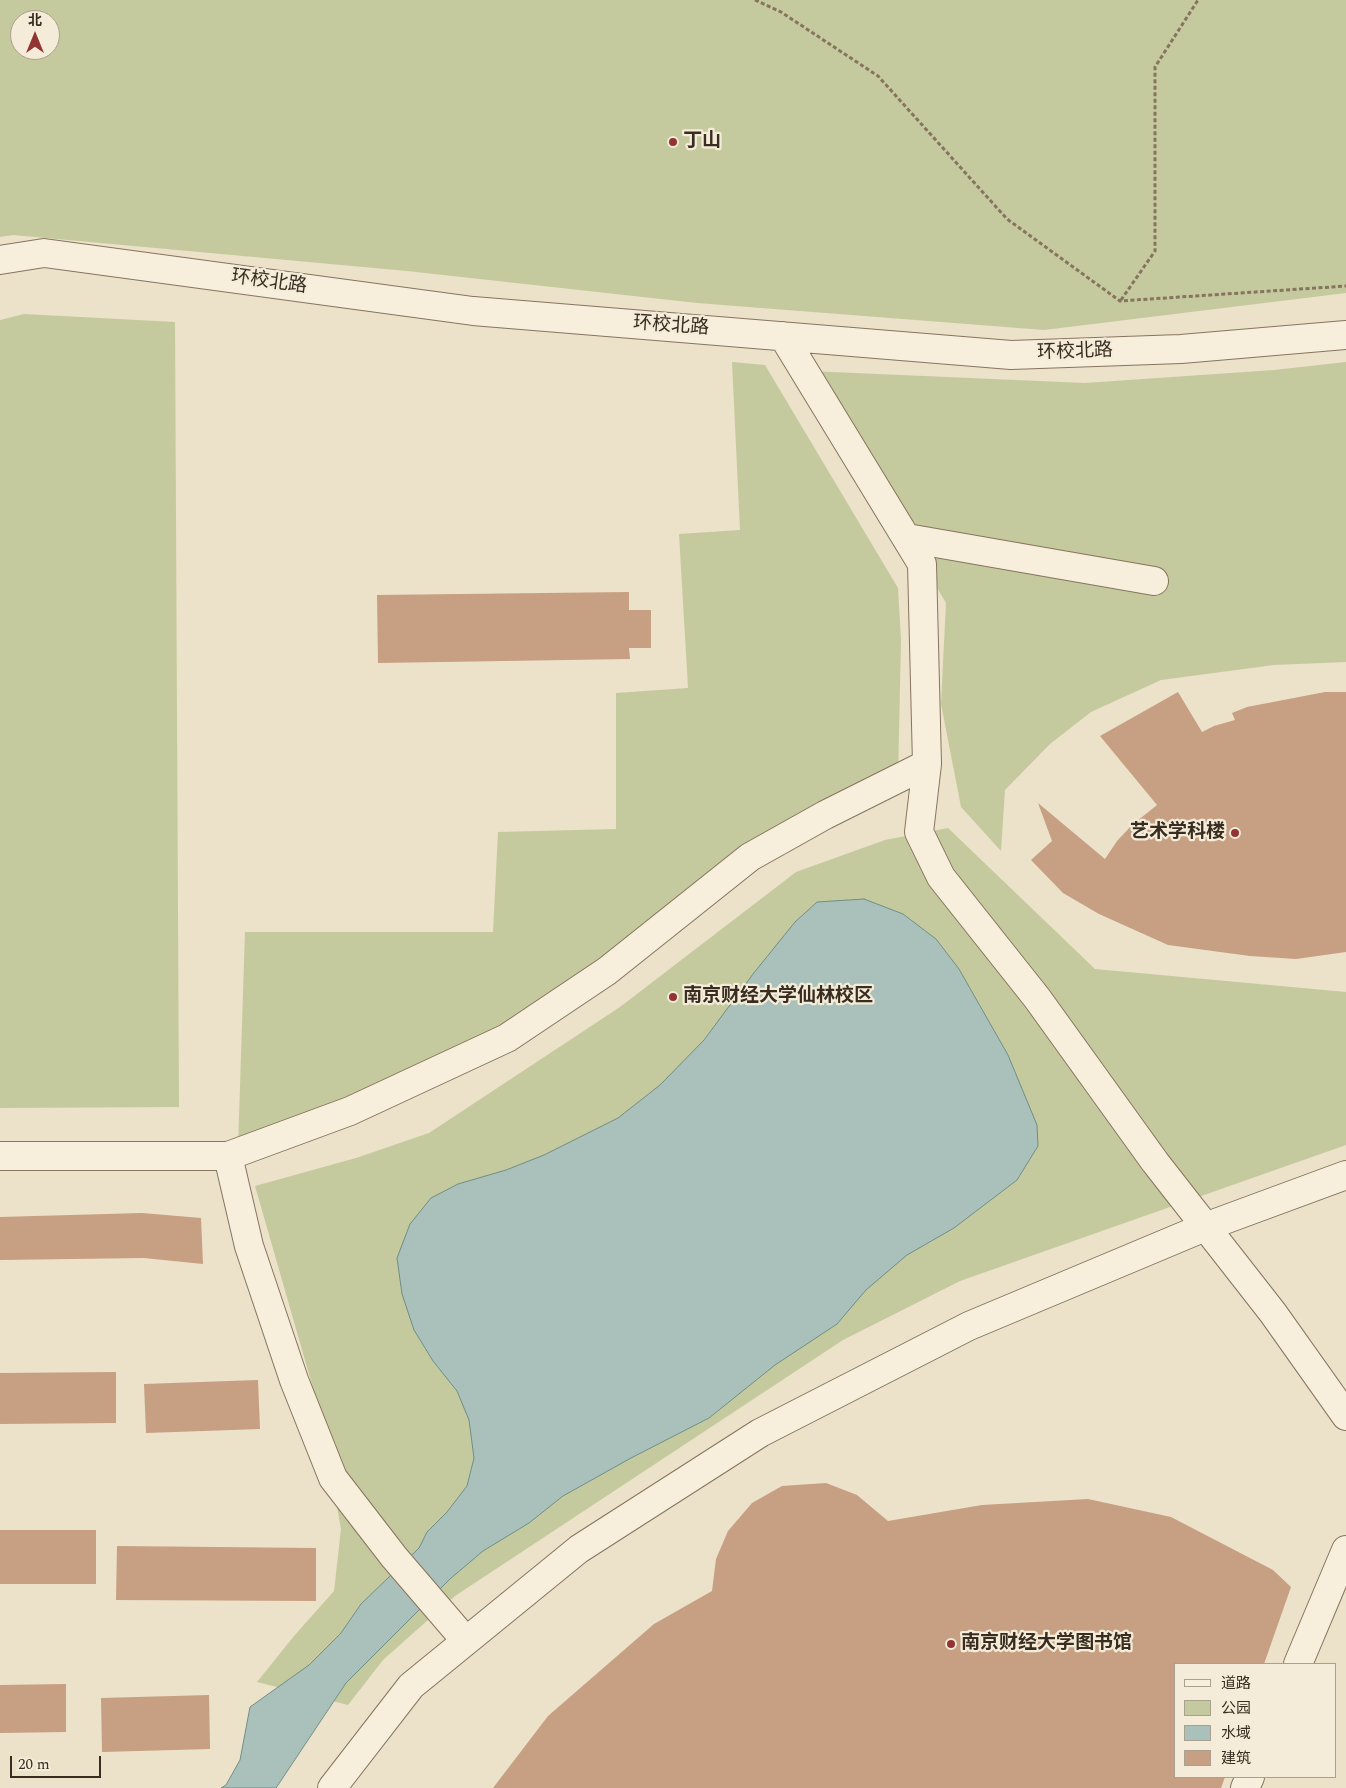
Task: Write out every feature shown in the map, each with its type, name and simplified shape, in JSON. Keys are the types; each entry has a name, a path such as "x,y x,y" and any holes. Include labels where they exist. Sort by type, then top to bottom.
{"street":[{"name":"环校北路","path":"0,260 44,253 473,311 1011,355 1181,349 1346,335"},
{"path":"783,336 922,564 927,764 919,832 941,877 1037,998 1155,1162 1273,1313 1346,1416"},
{"path":"907,538 1154,581"},
{"path":"0,1156 228,1156 350,1111 507,1038 606,971 750,857 825,815 927,764"},
{"path":"228,1156 249,1246 294,1380 333,1478 394,1557 466,1641"},
{"path":"332,1788 411,1686 578,1549 760,1433 969,1326 1205,1227 1346,1174"},
{"path":"1298,1663 1346,1550"}],"path":[{"path":"755,0 781,12 878,76 1007,219 1120,301 1346,286"},
{"path":"1120,301 1155,251 1155,67 1198,0"}],"green space":[{"name":"丁山","path":"0,0 1346,0 1346,293 1044,330 697,303 407,271 13,235 0,237"},
{"path":"24,314 175,322 179,1107 0,1108 0,320"},
{"path":"732,362 765,365 898,588 901,640 898,779 829,813 529,1024 238,1148 245,932 493,932 498,832 616,829 616,693 688,688 679,534 740,530"},
{"path":"1346,362 1346,662 1274,665 1161,680 1091,712 1050,744 1005,790 1001,851 961,807 941,704 946,603 809,371 1085,383 1274,370"},
{"path":"948,828 1095,969 1346,992 1346,1145 960,1281 843,1340 455,1596 383,1660 348,1705 257,1682 334,1591 341,1529 319,1409 255,1186 356,1158 429,1133 620,1007 796,872 885,840"}],"water":[{"path":"864,899 903,914 936,939 959,969 1008,1055 1037,1125 1038,1146 1017,1180 954,1228 907,1255 866,1290 837,1324 775,1365 709,1418 563,1496 529,1523 483,1551 450,1579 346,1683 276,1788 221,1788 226,1785 240,1760 250,1707 309,1665 341,1633 361,1604 419,1548 427,1532 447,1512 467,1486 474,1458 469,1420 457,1391 433,1361 414,1330 402,1294 397,1258 410,1224 431,1198 458,1184 506,1170 544,1155 618,1118 660,1085 704,1040 753,974 795,922 817,902"}],"building":[{"path":"629,592 629,610 651,610 651,648 629,648 630,659 378,663 377,595"},
{"name":"艺术学科楼","path":"1178,692 1202,732 1214,726 1235,720 1232,713 1247,707 1325,692 1346,692 1346,952 1296,959 1250,956 1168,945 1099,914 1063,893 1031,860 1052,841 1038,803 1105,859 1117,841 1132,825 1157,805 1100,736"},
{"path":"142,1213 201,1218 203,1264 144,1258 0,1260 0,1217"},
{"path":"116,1372 116,1423 0,1424 0,1373"},
{"path":"258,1380 260,1429 146,1433 144,1384"},
{"name":"南京财经大学图书馆","path":"826,1483 857,1495 888,1521 982,1505 1088,1499 1171,1517 1273,1570 1291,1587 1264,1663 1174,1663 1174,1778 1225,1778 1221,1788 493,1788 548,1716 654,1624 712,1591 716,1559 728,1531 752,1503 782,1486"},
{"path":"0,1530 96,1530 96,1584 0,1584"},
{"path":"117,1546 316,1548 316,1601 116,1600"},
{"path":"66,1684 66,1732 0,1733 0,1685"},
{"path":"209,1695 210,1749 102,1752 101,1698"}],"place":[{"name":"丁山","path":"673,142"},
{"name":"艺术学科楼","path":"1235,833"},
{"name":"南京财经大学仙林校区","path":"673,997"},
{"name":"南京财经大学图书馆","path":"951,1644"}]}
